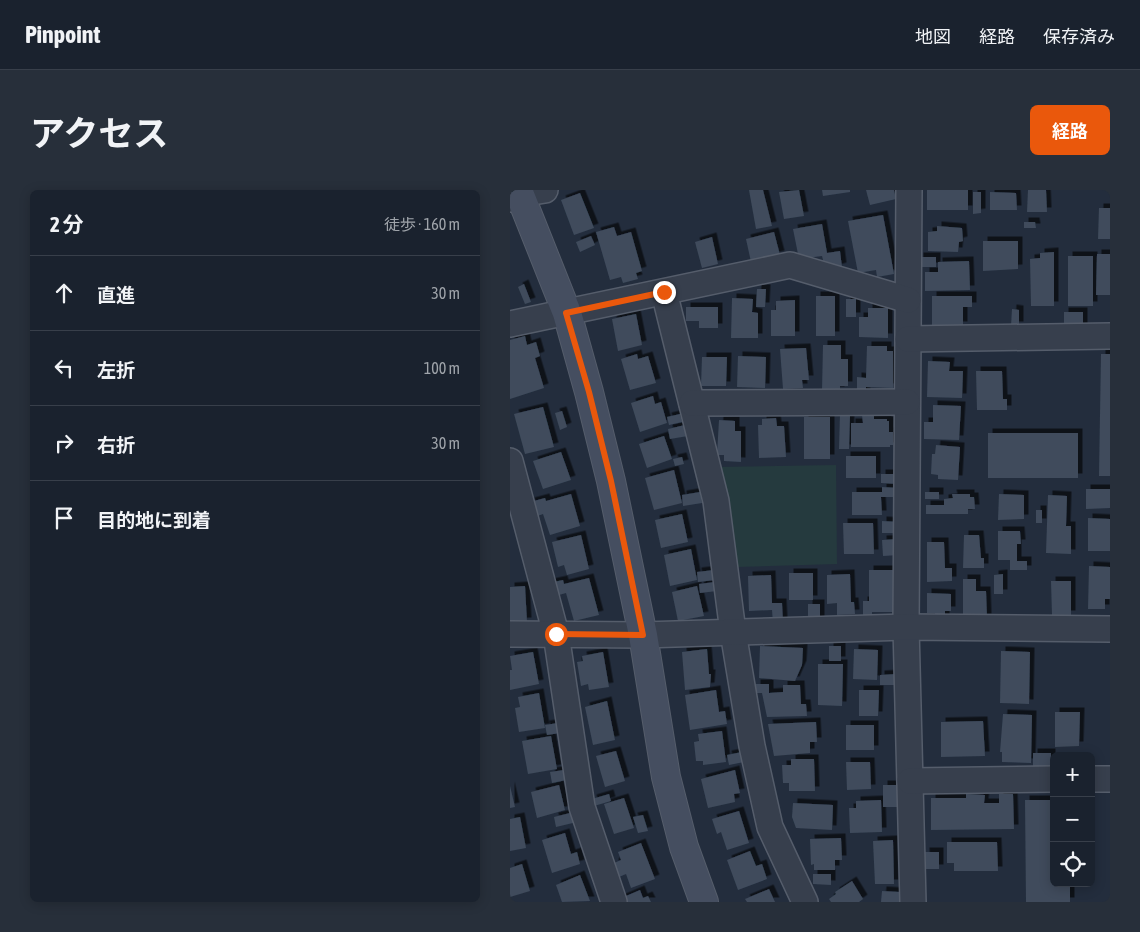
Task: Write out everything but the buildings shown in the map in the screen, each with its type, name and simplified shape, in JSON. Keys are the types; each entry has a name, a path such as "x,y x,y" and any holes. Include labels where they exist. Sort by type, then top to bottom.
{"street":[{"path":"908,190 906,627 913,902"},
{"path":"523,193 566,313 589,392 609,472 643,635 666,777 684,847 704,902"},
{"path":"510,324 790,265 908,300"},
{"path":"664,292 716,501 733,632 752,746 770,827 806,902"},
{"path":"908,339 1110,336"},
{"path":"692,403 907,402"},
{"path":"510,461 556,634 582,807 614,902"},
{"path":"510,634 643,635 906,627 1110,629"},
{"path":"910,781 1050,779"},
{"path":"1095,779 1110,779"}],"green space":[{"path":"836,465 837,564 736,567 718,467"}],"route":[{"path":"556,634 643,635 611,481 589,392 566,313 664,292"}]}
